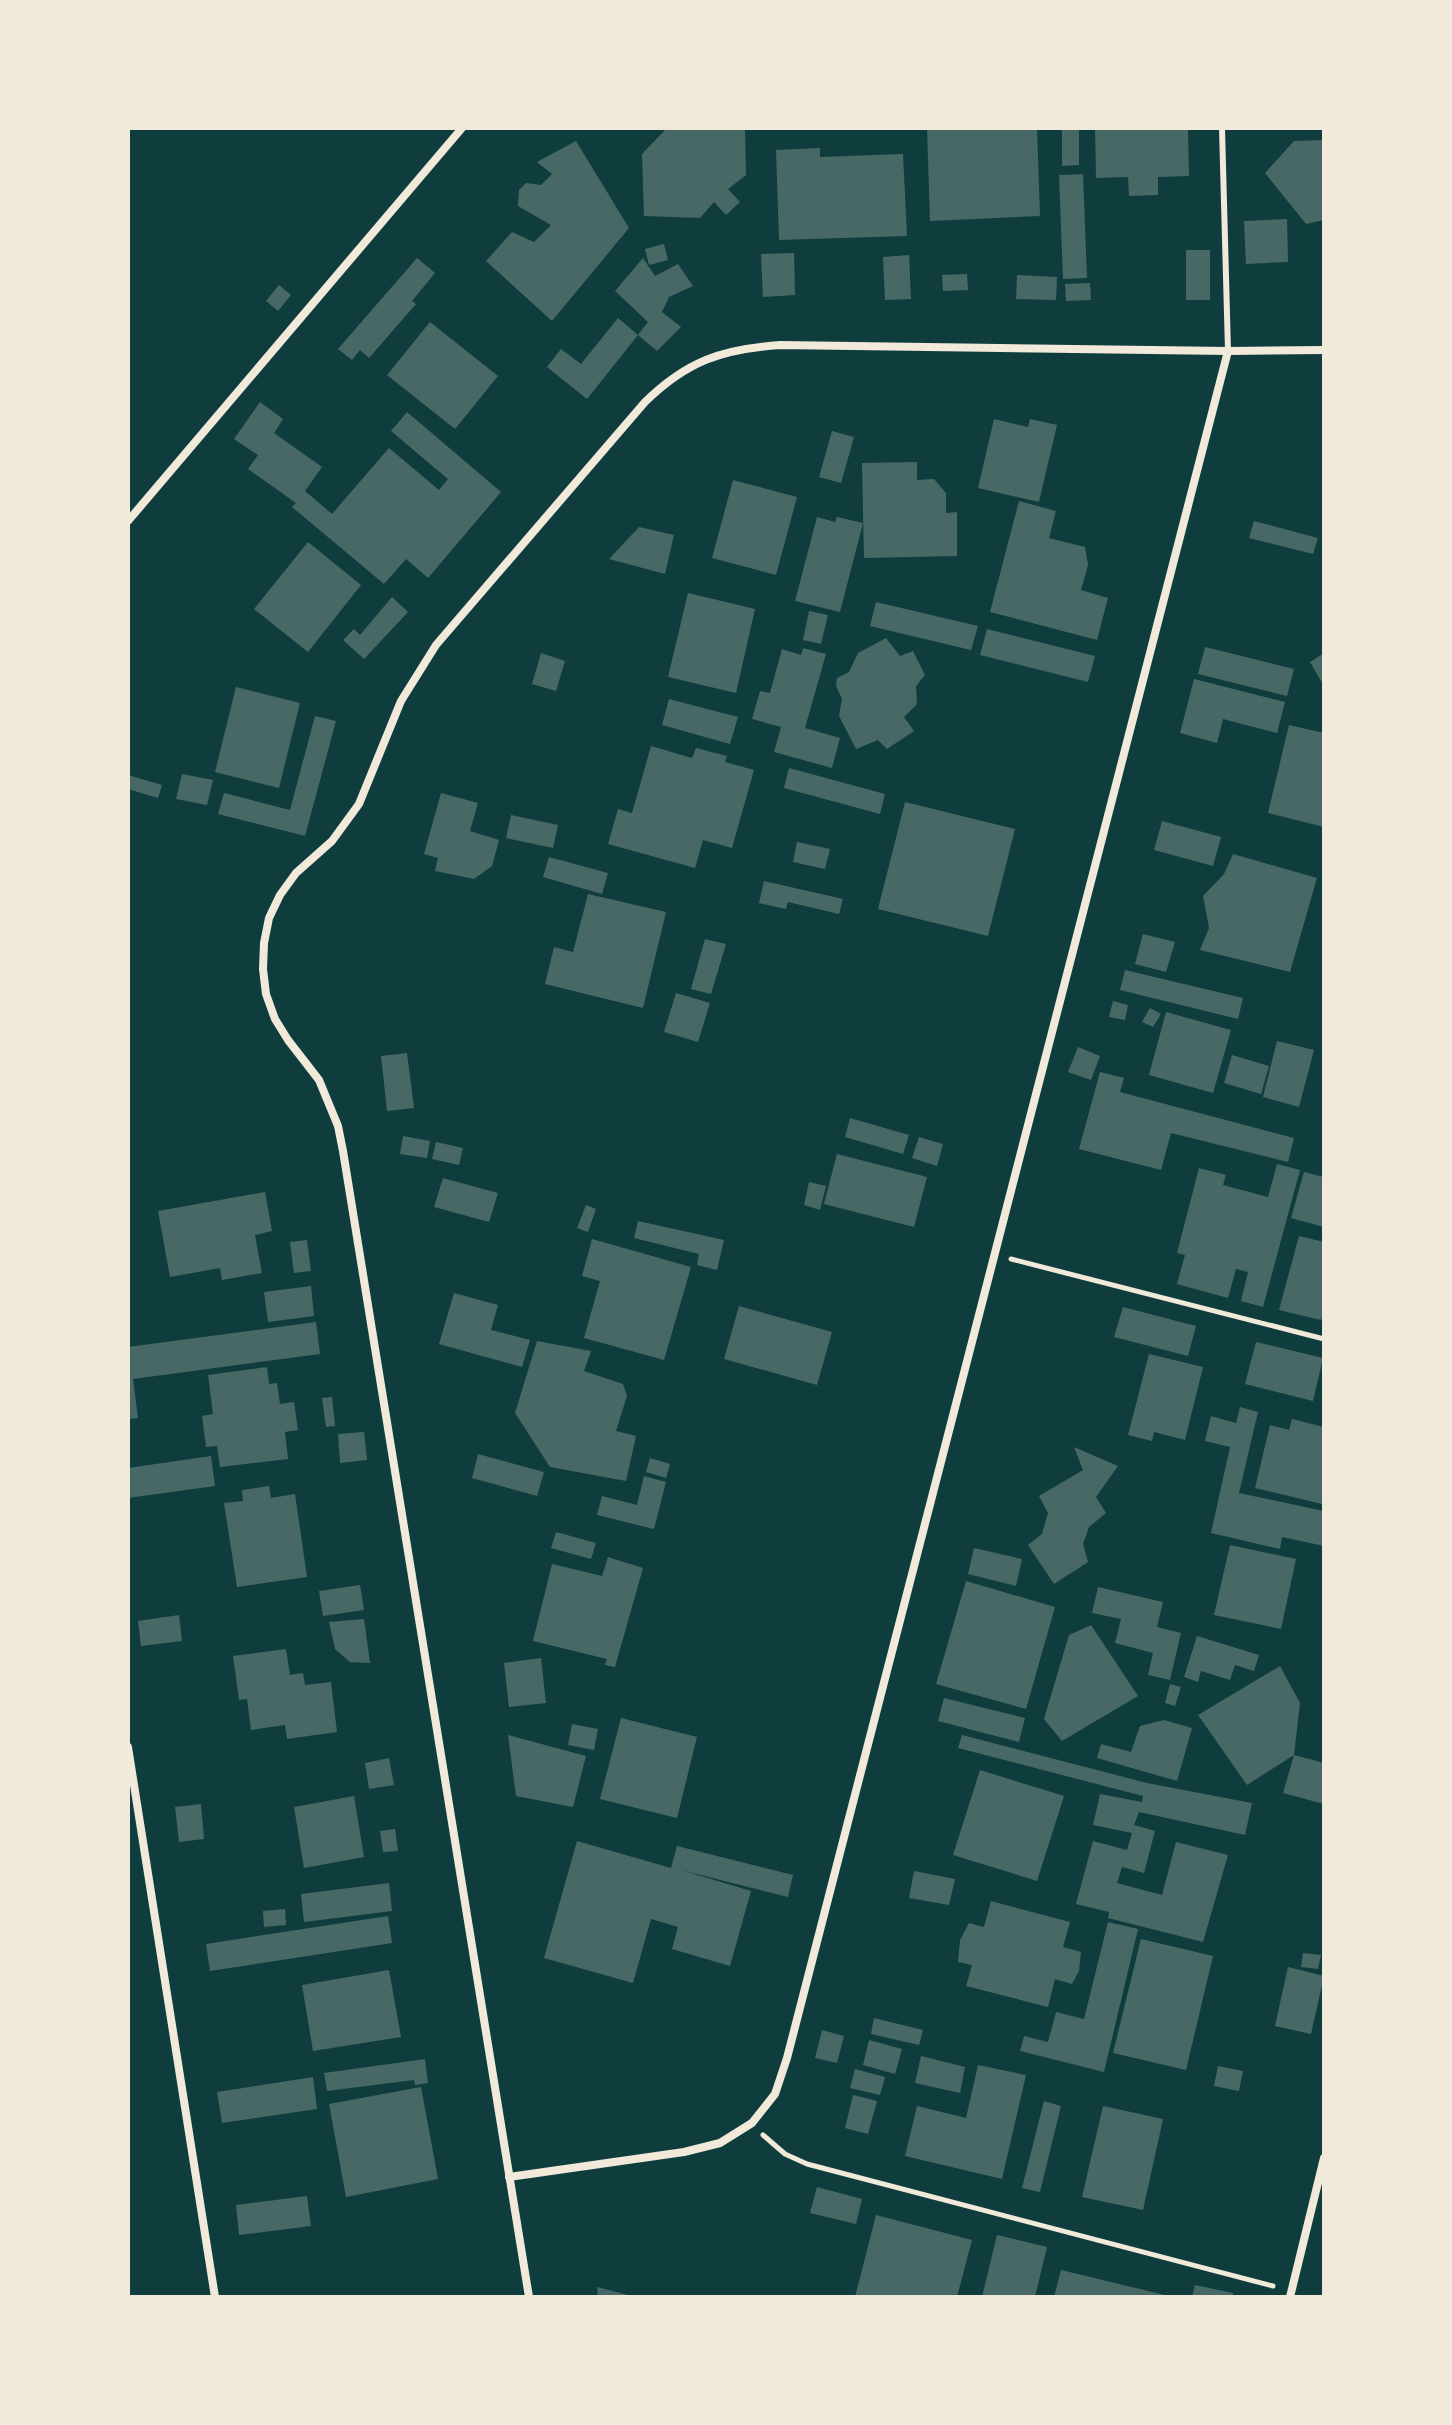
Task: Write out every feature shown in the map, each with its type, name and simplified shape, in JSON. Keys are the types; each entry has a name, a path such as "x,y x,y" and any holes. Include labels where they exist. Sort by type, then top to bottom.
{"street":[{"path":"128,521 462,128"},
{"path":"529,2297 343,1151 338,1126 319,1080 275,1019 264,982 264,943 269,918 280,895 296,873 332,841 359,804 401,701 436,645 645,402 684,369 730,350 780,345 1324,350"},
{"path":"509,2177 684,2152 720,2143 752,2123 775,2094 787,2058 1228,351"},
{"path":"128,1747 215,2297"},
{"path":"1291,2294 1324,2158"}],"lane":[{"path":"1222,128 1228,351"}],"path":[{"path":"995,1255 1324,1339"},
{"path":"752,2123 785,2154 807,2164 1291,2294"}],"building":[{"path":"667,128 745,128 746,175 728,189 740,202 726,215 714,202 700,218 644,216 642,154"},
{"path":"927,128 1037,128 1040,216 930,221"},
{"path":"1062,128 1079,128 1079,165 1062,166"},
{"path":"1095,128 1188,128 1189,176 1158,177 1158,195 1129,196 1128,177 1096,178"},
{"path":"1324,140 1324,220 1306,224 1265,173 1294,141"},
{"path":"576,141 629,228 552,321 486,261 512,232 534,242 551,225 518,206 519,190 526,183 541,185 552,174 537,162"},
{"path":"820,148 820,157 903,154 907,236 779,240 776,150"},
{"path":"1083,174 1087,278 1063,279 1059,175"},
{"path":"1287,219 1288,262 1246,264 1244,221"},
{"path":"664,244 668,260 649,265 645,249"},
{"path":"1186,250 1210,250 1210,300 1186,300"},
{"path":"794,253 795,295 763,297 761,254"},
{"path":"909,255 911,299 885,300 883,257"},
{"path":"417,258 435,273 412,301 416,304 369,358 360,350 352,360 338,349"},
{"path":"643,258 655,276 678,264 693,286 669,297 662,312 681,327 657,351 638,335 648,322 615,291"},
{"path":"967,274 968,290 943,291 942,275"},
{"path":"1017,275 1057,277 1056,300 1016,299"},
{"path":"1090,283 1091,300 1066,301 1065,284"},
{"path":"279,285 291,295 278,311 266,301"},
{"path":"618,318 638,335 587,399 547,367 561,349 581,364"},
{"path":"430,322 498,376 455,429 387,375"},
{"path":"260,402 283,419 274,433 322,467 305,491 332,514 389,448 439,490 448,479 391,431 407,412 501,492 428,578 406,559 384,584 292,507 296,503 248,469 258,455 234,439"},
{"path":"994,419 1028,427 1030,419 1057,425 1039,502 978,488"},
{"path":"832,431 854,437 841,483 819,477"},
{"path":"917,462 917,480 934,479 946,493 946,513 957,512 957,556 864,558 862,463"},
{"path":"733,480 797,497 776,575 712,558"},
{"path":"1019,501 1056,511 1049,538 1085,547 1088,565 1081,590 1108,598 1097,640 990,612"},
{"path":"817,517 835,522 837,517 863,523 840,612 795,601"},
{"path":"1254,521 1318,538 1313,554 1249,538"},
{"path":"639,527 674,535 665,574 609,559"},
{"path":"308,542 361,585 308,652 254,609"},
{"path":"688,593 755,609 736,693 668,677"},
{"path":"392,597 408,612 364,659 343,640 354,629 360,635"},
{"path":"876,602 978,626 971,650 870,626"},
{"path":"809,611 828,615 821,644 803,640"},
{"path":"987,629 1095,656 1088,682 980,655"},
{"path":"886,638 900,656 913,651 925,675 916,686 917,704 904,717 914,731 887,749 878,740 856,749 839,716 842,699 836,686 837,678 849,672 858,653"},
{"path":"1205,647 1294,669 1287,696 1198,674"},
{"path":"803,648 826,654 805,728 840,738 832,768 774,752 781,727 752,719 760,691 770,693 782,649 801,655"},
{"path":"541,653 565,661 556,691 532,684"},
{"path":"1324,653 1324,686 1310,662"},
{"path":"1194,679 1285,702 1277,733 1223,719 1217,743 1180,733"},
{"path":"236,687 300,703 279,788 215,772"},
{"path":"669,699 738,717 730,744 662,725"},
{"path":"315,716 336,721 305,836 218,814 224,793 290,810"},
{"path":"1289,725 1324,733 1324,827 1268,813"},
{"path":"651,746 692,758 696,748 727,756 725,762 754,770 732,848 703,840 695,868 608,844 618,809 632,813"},
{"path":"789,768 885,794 880,814 784,788"},
{"path":"182,774 213,780 207,805 176,799"},
{"path":"128,775 162,785 158,798 128,789"},
{"path":"441,793 478,803 470,831 499,840 492,866 474,879 435,871 438,858 424,854"},
{"path":"905,802 1015,829 988,936 878,909"},
{"path":"511,815 558,825 553,848 506,838"},
{"path":"1162,821 1221,837 1213,866 1154,850"},
{"path":"797,842 830,849 825,869 793,862"},
{"path":"1233,854 1317,878 1290,972 1200,950 1209,928 1203,896 1224,874"},
{"path":"549,857 608,873 602,894 543,877"},
{"path":"764,881 843,899 839,914 788,902 786,909 759,903"},
{"path":"588,894 666,912 643,1008 545,984 554,947 573,952"},
{"path":"1143,934 1175,942 1166,972 1135,964"},
{"path":"705,939 726,944 711,994 691,989"},
{"path":"1125,970 1243,998 1238,1019 1120,990"},
{"path":"676,993 710,1003 698,1042 664,1032"},
{"path":"1113,1001 1128,1005 1125,1020 1109,1017"},
{"path":"1150,1008 1161,1014 1153,1027 1142,1022"},
{"path":"1166,1012 1231,1030 1213,1093 1149,1075"},
{"path":"1277,1041 1314,1050 1299,1107 1263,1097"},
{"path":"1078,1047 1100,1056 1091,1080 1068,1072"},
{"path":"407,1053 414,1108 387,1111 381,1056"},
{"path":"1232,1055 1269,1066 1261,1094 1224,1083"},
{"path":"1100,1072 1124,1078 1120,1092 1294,1138 1288,1162 1171,1133 1161,1170 1079,1149"},
{"path":"850,1118 909,1135 903,1154 845,1137"},
{"path":"403,1136 430,1141 427,1158 400,1154"},
{"path":"919,1137 943,1144 937,1166 912,1158"},
{"path":"436,1142 463,1148 459,1165 432,1159"},
{"path":"837,1154 927,1177 914,1227 824,1204"},
{"path":"1277,1164 1300,1170 1263,1307 1241,1301 1248,1272 1236,1269 1228,1298 1177,1284 1185,1255 1177,1253 1199,1168 1226,1175 1223,1185 1268,1197"},
{"path":"1304,1172 1324,1177 1324,1227 1291,1218"},
{"path":"443,1178 498,1193 489,1222 434,1207"},
{"path":"809,1182 826,1186 820,1210 804,1205"},
{"path":"265,1192 272,1231 255,1235 262,1273 222,1280 220,1268 170,1277 158,1211"},
{"path":"586,1205 596,1209 588,1232 577,1228"},
{"path":"638,1221 724,1240 717,1270 697,1265 699,1254 634,1238"},
{"path":"1299,1236 1324,1242 1324,1308 1321,1320 1279,1310"},
{"path":"592,1239 691,1267 664,1360 584,1338 600,1281 582,1276"},
{"path":"307,1240 311,1271 294,1273 290,1242"},
{"path":"311,1286 314,1316 268,1322 264,1292"},
{"path":"454,1293 498,1305 491,1330 530,1340 522,1367 439,1344"},
{"path":"739,1306 832,1332 817,1385 724,1359"},
{"path":"1123,1307 1196,1326 1188,1356 1114,1337"},
{"path":"316,1322 320,1354 133,1379 138,1418 128,1419 128,1347"},
{"path":"537,1341 591,1351 584,1371 623,1384 627,1396 616,1431 636,1436 626,1481 550,1467 515,1413"},
{"path":"1256,1342 1323,1358 1313,1401 1245,1384"},
{"path":"1149,1354 1203,1367 1185,1440 1154,1432 1152,1441 1128,1435"},
{"path":"267,1367 269,1384 277,1383 280,1404 294,1402 298,1430 285,1432 288,1459 220,1467 217,1446 206,1447 202,1416 213,1414 208,1375"},
{"path":"332,1397 335,1426 326,1427 322,1398"},
{"path":"1240,1407 1258,1412 1239,1493 1324,1511 1324,1546 1282,1537 1280,1549 1211,1533 1230,1447 1205,1441 1211,1416 1236,1423"},
{"path":"1292,1419 1324,1427 1322,1504 1255,1488 1270,1425 1289,1430"},
{"path":"364,1432 367,1460 340,1463 338,1434"},
{"path":"1074,1447 1118,1466 1096,1497 1106,1513 1089,1527 1083,1544 1088,1562 1054,1584 1028,1545 1042,1534 1048,1513 1039,1496 1083,1470"},
{"path":"478,1454 544,1472 537,1496 472,1478"},
{"path":"211,1456 215,1486 128,1498 128,1468"},
{"path":"650,1458 670,1464 666,1478 646,1472"},
{"path":"644,1476 666,1482 654,1529 597,1515 602,1496 637,1505"},
{"path":"269,1486 271,1498 295,1494 307,1577 237,1587 224,1503 243,1501 242,1490"},
{"path":"556,1532 596,1543 591,1559 551,1548"},
{"path":"1230,1545 1296,1559 1281,1629 1214,1615"},
{"path":"974,1548 1022,1559 1016,1586 968,1574"},
{"path":"608,1557 643,1568 615,1667 605,1665 607,1659 533,1641 552,1564 602,1576"},
{"path":"966,1581 1055,1607 1026,1709 936,1684"},
{"path":"360,1585 364,1610 323,1616 319,1591"},
{"path":"1098,1587 1163,1602 1157,1627 1181,1633 1170,1680 1148,1675 1153,1653 1115,1643 1121,1619 1092,1613"},
{"path":"179,1615 182,1641 141,1646 138,1621"},
{"path":"364,1619 370,1663 350,1662 335,1649 329,1622"},
{"path":"1091,1625 1138,1696 1062,1741 1044,1719 1069,1635"},
{"path":"1197,1636 1259,1655 1254,1671 1235,1665 1230,1680 1201,1671 1198,1682 1184,1677"},
{"path":"286,1649 290,1675 303,1673 305,1685 331,1682 337,1732 287,1739 285,1725 251,1730 247,1699 239,1700 233,1656"},
{"path":"541,1658 546,1703 509,1707 504,1663"},
{"path":"1280,1666 1300,1703 1294,1755 1247,1785 1198,1715"},
{"path":"1170,1684 1181,1687 1175,1706 1165,1703"},
{"path":"944,1698 1025,1718 1019,1742 938,1721"},
{"path":"621,1718 697,1737 677,1818 600,1799"},
{"path":"1164,1720 1192,1728 1177,1781 1097,1758 1101,1744 1131,1752 1140,1726"},
{"path":"572,1724 598,1729 594,1750 568,1745"},
{"path":"508,1735 586,1756 573,1807 516,1796"},
{"path":"962,1735 1147,1783 1252,1803 1245,1835 1139,1812 1134,1825 1155,1831 1144,1873 1122,1867 1117,1883 1162,1895 1176,1842 1228,1855 1203,1942 1108,1918 1109,1912 1076,1904 1093,1841 1127,1850 1132,1833 1093,1825 1100,1794 1142,1802 1143,1796 958,1748"},
{"path":"1294,1755 1324,1763 1324,1804 1283,1793"},
{"path":"389,1758 394,1785 369,1789 365,1763"},
{"path":"980,1770 1064,1796 1037,1881 953,1855"},
{"path":"354,1796 364,1857 304,1868 294,1807"},
{"path":"201,1804 204,1839 179,1842 175,1807"},
{"path":"395,1829 398,1851 383,1852 380,1831"},
{"path":"577,1841 671,1868 677,1846 793,1875 788,1897 681,1870 751,1891 730,1966 672,1949 678,1927 651,1919 633,1983 544,1958"},
{"path":"914,1871 955,1879 949,1905 909,1898"},
{"path":"389,1883 392,1911 304,1922 301,1894"},
{"path":"991,1901 1070,1922 1063,1947 1081,1952 1079,1971 1072,1984 1055,1979 1048,2007 966,1986 972,1965 958,1962 960,1940 969,1923 984,1927"},
{"path":"285,1909 286,1925 264,1927 263,1911"},
{"path":"388,1916 392,1943 210,1971 206,1944"},
{"path":"1108,1922 1138,1929 1104,2072 1020,2051 1024,2036 1048,2042 1056,2012 1084,2019"},
{"path":"1141,1939 1213,1956 1186,2070 1113,2053"},
{"path":"1303,1953 1321,1955 1318,1969 1301,1967"},
{"path":"1288,1967 1324,1976 1311,2034 1275,2026"},
{"path":"389,1970 401,2037 313,2051 302,1985"},
{"path":"874,2018 923,2030 919,2045 871,2034"},
{"path":"822,2030 844,2036 837,2063 815,2058"},
{"path":"869,2040 902,2049 895,2074 863,2065"},
{"path":"921,2056 965,2067 960,2093 915,2083"},
{"path":"425,2059 428,2083 415,2085 414,2080 327,2091 324,2073"},
{"path":"978,2065 1026,2075 1002,2179 905,2156 917,2106 966,2118"},
{"path":"1218,2066 1243,2071 1239,2091 1214,2086"},
{"path":"855,2069 885,2077 880,2095 850,2088"},
{"path":"313,2077 317,2109 222,2123 217,2092"},
{"path":"421,2087 438,2179 346,2197 329,2104"},
{"path":"853,2095 877,2101 868,2134 845,2128"},
{"path":"1044,2101 1061,2106 1040,2192 1022,2188"},
{"path":"1103,2106 1163,2119 1143,2210 1082,2197"},
{"path":"817,2187 862,2199 856,2224 810,2213"},
{"path":"307,2196 311,2226 239,2235 236,2205"},
{"path":"876,2215 972,2240 957,2297 855,2297"},
{"path":"997,2235 1047,2247 1035,2297 982,2297"},
{"path":"1061,2270 1169,2296 1169,2297 1054,2297"},
{"path":"1195,2285 1233,2293 1233,2297 1192,2297"},
{"path":"597,2287 632,2296 632,2297 598,2297"}]}
